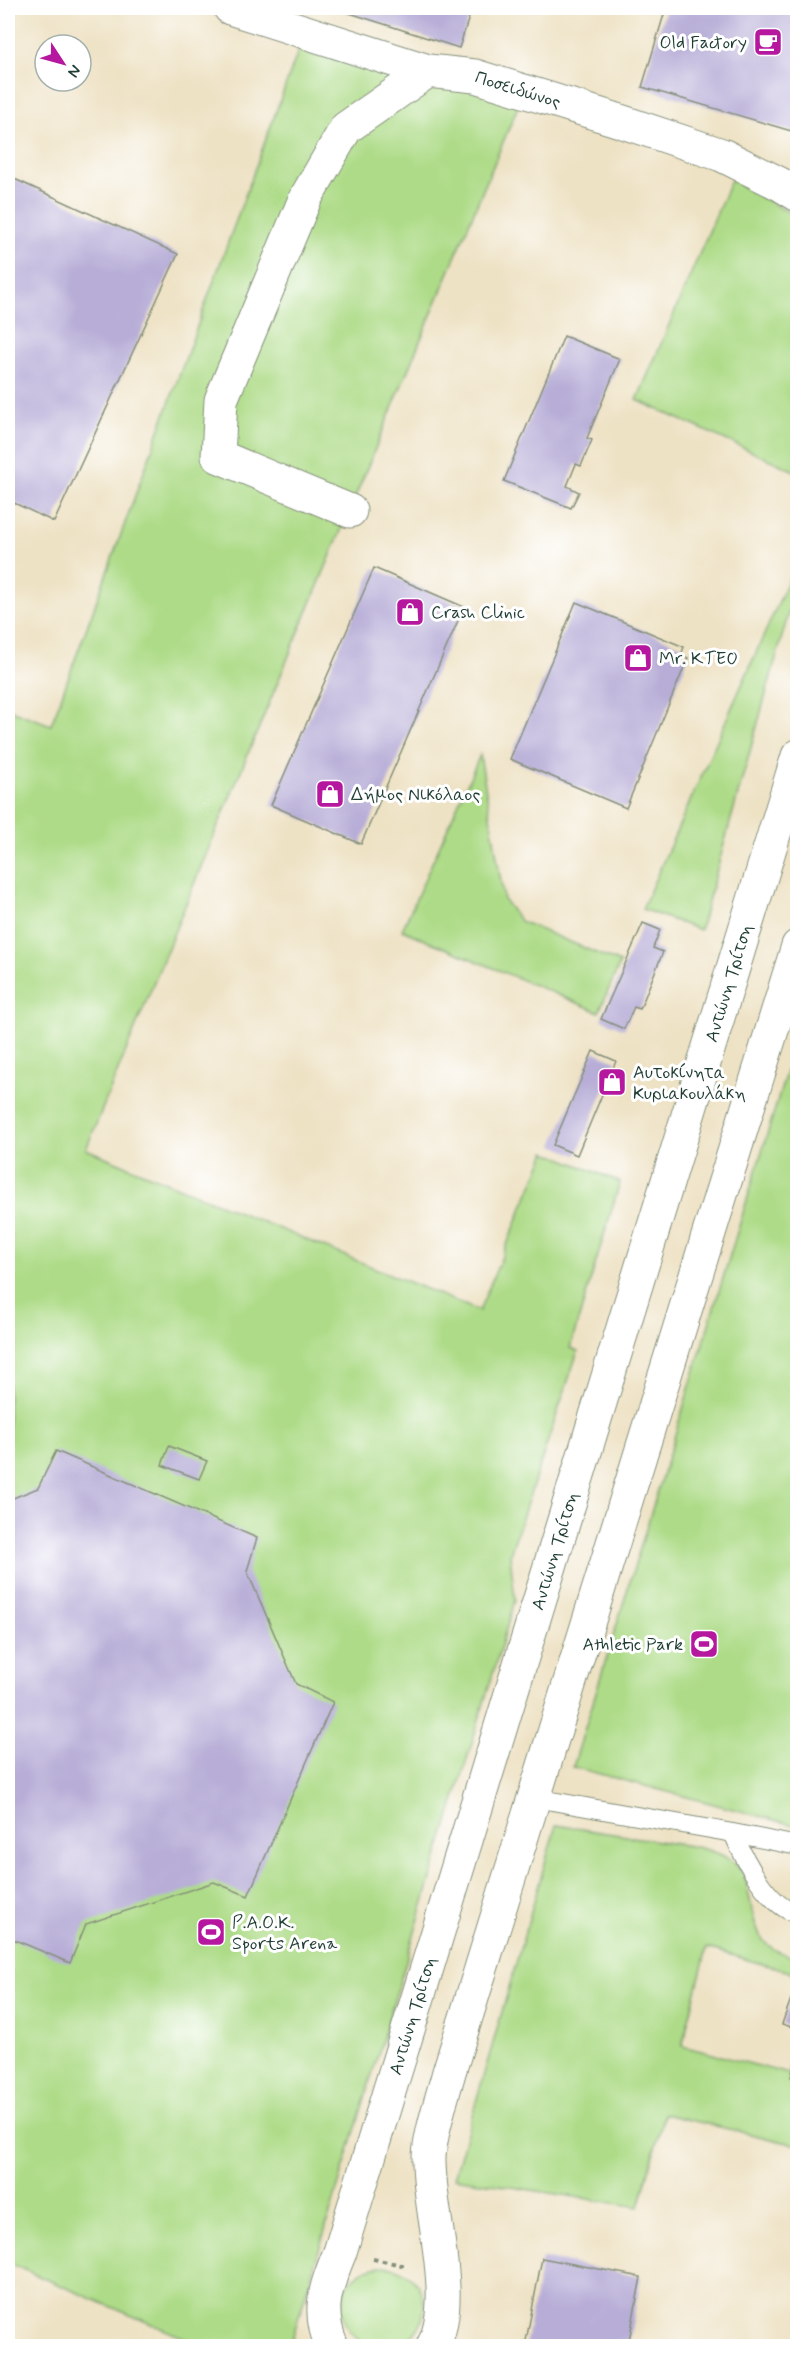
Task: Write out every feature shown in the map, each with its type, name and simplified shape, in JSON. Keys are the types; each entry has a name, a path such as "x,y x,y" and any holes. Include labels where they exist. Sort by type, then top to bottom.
{"street":[{"name":"Ποσειδώνος","path":"230,8 428,71 475,76 723,155 798,195"},
{"path":"350,511 218,456 221,400 305,199 346,128 428,71"},
{"name":"Αντώνη Τρίτση","path":"332,2346 326,2334 324,2302 326,2286 340,2252 798,756"},
{"path":"433,2346 440,2328 443,2273 428,2159 449,2072 536,1798 798,946"}],"lane":[{"path":"536,1798 798,1846"},
{"path":"733,1833 743,1856 774,1899 787,1911 798,1914"}],"path":[{"path":"340,2252 443,2273"}],"green space":[{"name":"P.A.O.K. Sports Arena","path":"303,38 521,99 207,852 86,1149 479,1311 546,1152 620,1182 570,1348 578,1351 510,1554 515,1600 290,2346 203,2346 8,2263 8,709 51,725"},
{"path":"731,180 797,217 797,472 637,400"},
{"path":"797,561 797,583 700,930 642,909"},
{"path":"480,755 504,900 520,921 620,963 599,1012 402,930"},
{"name":"Athletic Park","path":"797,1037 797,1826 573,1767"},
{"path":"556,1825 696,1847 725,1857 742,1871 760,1935 772,1948 797,1958 797,1974 707,1948 682,2046 797,2076 797,2145 664,2114 639,2207 454,2178"},
{"path":"383,2266 399,2269 412,2278 421,2291 424,2307 421,2323 412,2336 399,2345 383,2348 367,2345 354,2336 345,2323 342,2307 345,2291 354,2278 367,2269"}],"building":[{"path":"334,8 472,8 459,48"},
{"path":"666,8 798,8 798,133 642,87"},
{"path":"8,176 178,254 54,522 8,500"},
{"path":"564,336 620,359 587,438 592,440 581,466 576,464 567,486 579,492 571,508 504,481"},
{"path":"374,568 464,607 361,844 271,805"},
{"path":"576,602 684,647 681,655 688,658 626,808 510,759"},
{"path":"643,923 660,930 653,948 663,952 640,1009 634,1007 624,1029 601,1019"},
{"path":"593,1051 616,1061 577,1155 553,1145"},
{"path":"169,1446 207,1461 199,1479 162,1465"},
{"path":"56,1451 257,1538 247,1571 296,1684 333,1702 248,1896 214,1882 86,1924 70,1963 8,1937 8,1500 38,1488"},
{"path":"791,1999 798,2001 798,2029 782,2024"},
{"path":"798,2054 798,2079 791,2077"},
{"path":"542,2258 641,2277 628,2346 525,2346"}],"place":[{"name":"Old Factory","path":"768,42"},
{"name":"Crash Clinic","path":"410,612"},
{"name":"Mr. KTEO","path":"638,658"},
{"name":"Δήμος Νικόλαος","path":"330,794"},
{"name":"Αυτοκίνητα Κυριακουλάκη","path":"612,1082"},
{"name":"Athletic Park","path":"704,1644"},
{"name":"P.A.O.K. Sports Arena","path":"211,1932"}]}
